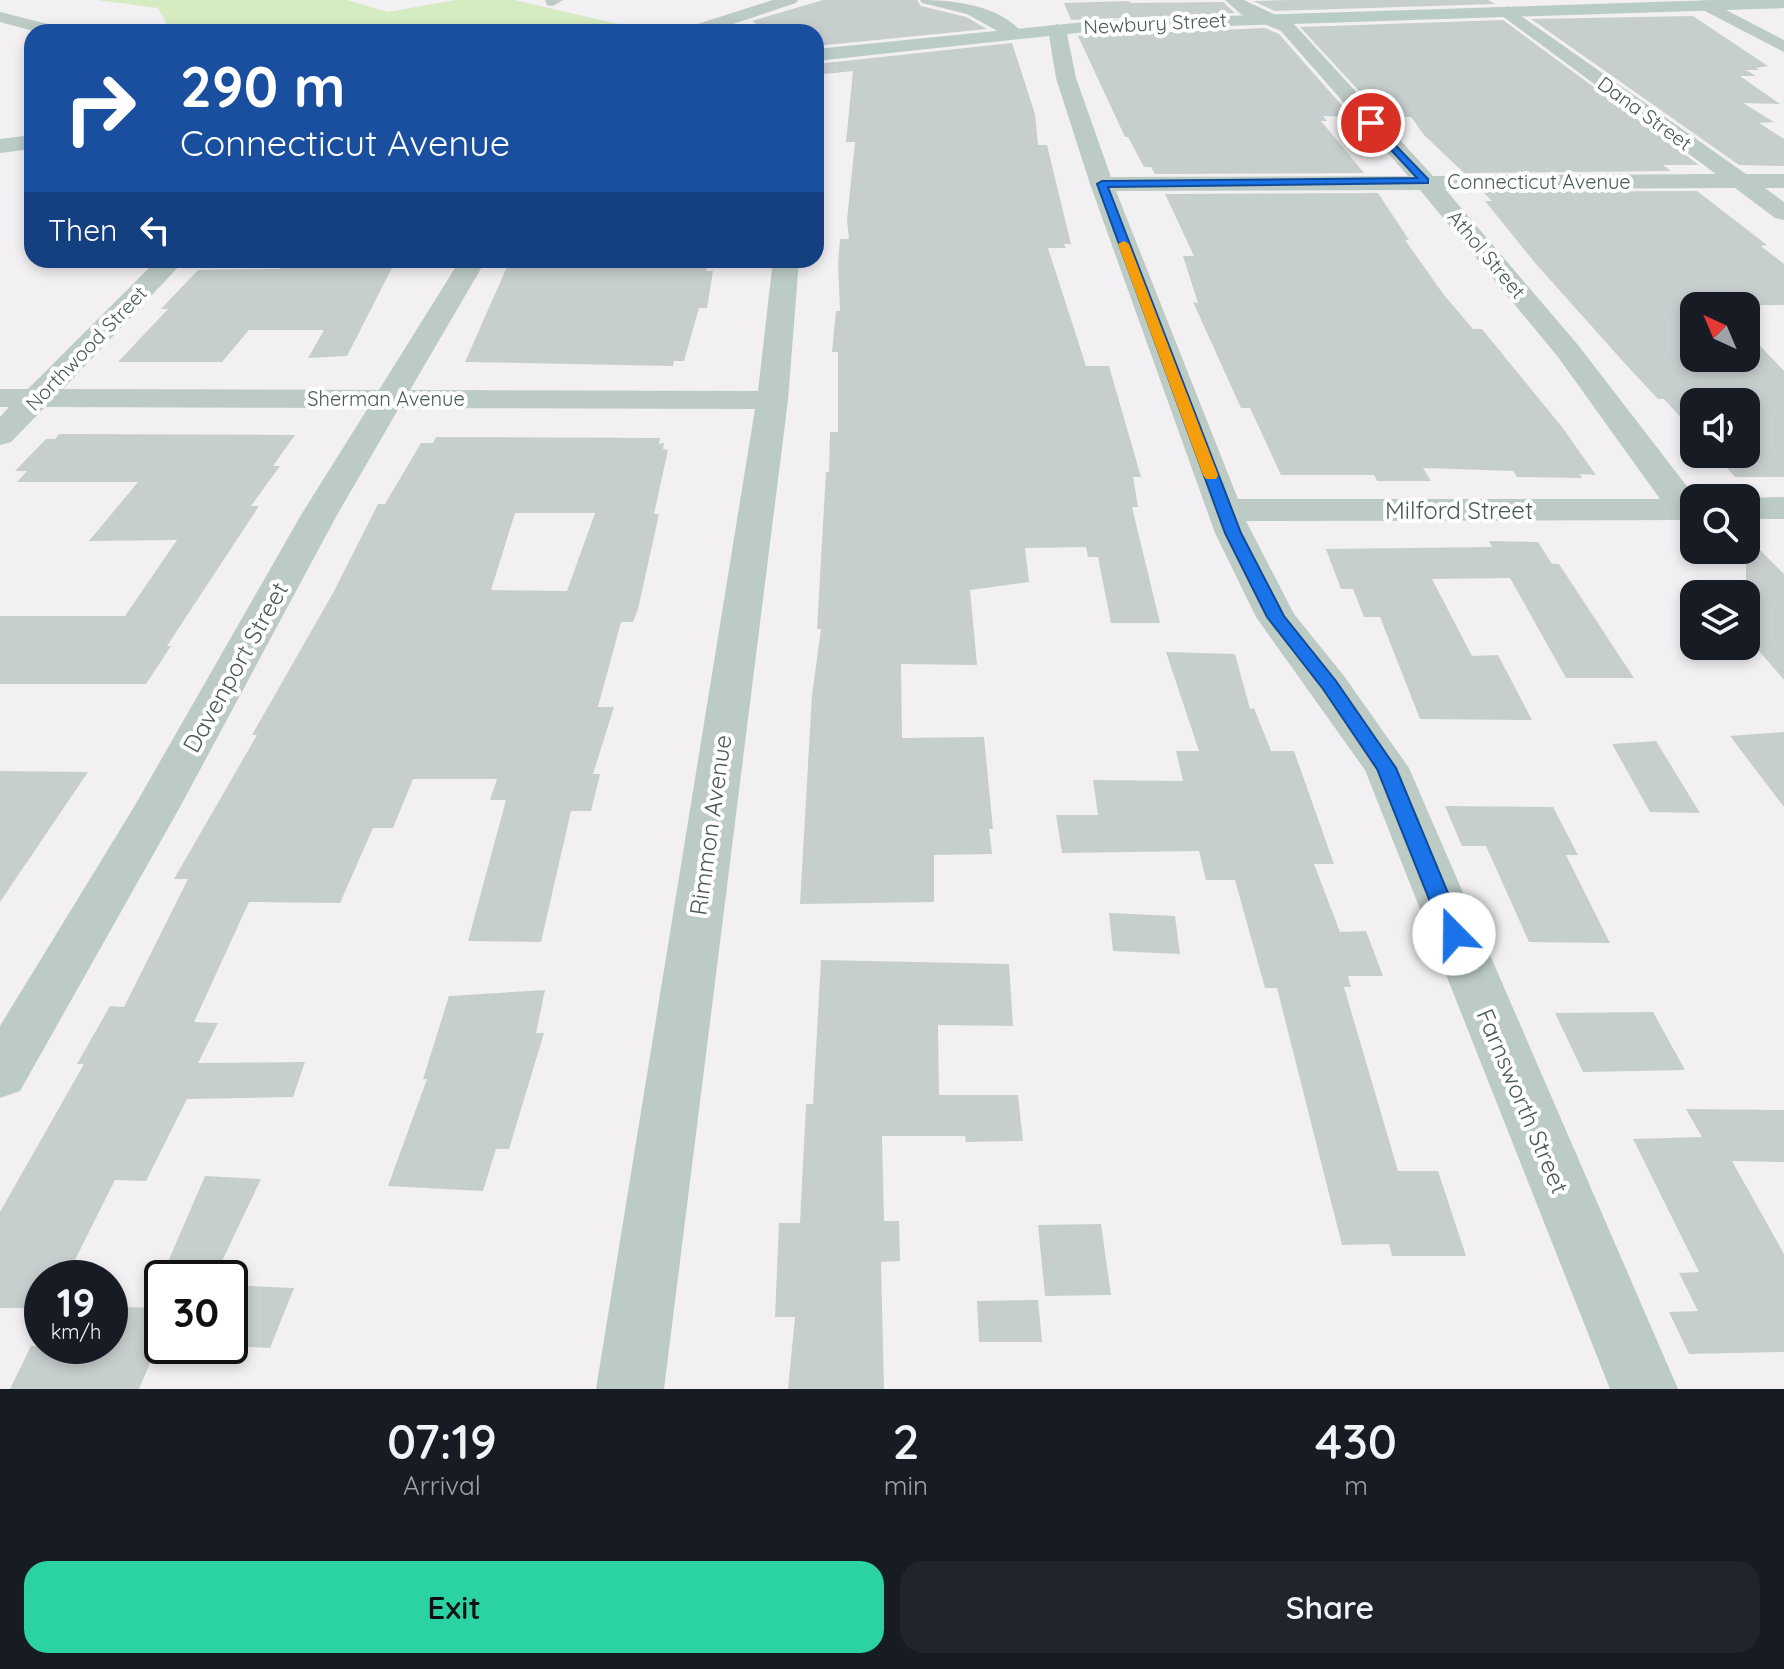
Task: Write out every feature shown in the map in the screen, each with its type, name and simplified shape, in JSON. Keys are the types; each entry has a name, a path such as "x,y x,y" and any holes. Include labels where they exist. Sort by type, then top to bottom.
{"street":[{"path":"716,24 790,0"},
{"path":"928,0 987,14 1014,33"},
{"name":"Athol Street","path":"1233,0 1248,11 1287,27 1425,181 1568,351 1680,496"},
{"name":"Newbury Street","path":"824,54 1057,29 1636,3 1784,3"},
{"path":"1707,5 1784,47"},
{"name":"Dana Street","path":"1507,11 1784,213"},
{"path":"0,17 27,24"},
{"name":"Farnsworth Street","path":"1057,29 1066,78 1102,184 1224,510 1276,617 1329,685 1387,768 1644,1389"},
{"path":"0,146 24,143"},
{"name":"Connecticut Avenue","path":"1102,184 1784,181"},
{"name":"Northwood Street","path":"0,435 164,268"},
{"name":"Davenport Street","path":"0,1075 157,807 319,515 468,268"},
{"name":"Rimmon Avenue","path":"630,1389 772,400 785,268"},
{"name":"Sherman Avenue","path":"0,398 772,400"},
{"path":"1760,508 1783,509"},
{"name":"Milford Street","path":"1224,510 1680,509"}],"green space":[{"path":"97,0 347,0 388,12 456,0 514,0 618,24 167,24 158,8"}],"building":[{"path":"823,0 917,0 921,6 966,17 987,29 824,45 824,24 757,24 752,21"},
{"path":"1488,0 1495,4 1275,11 1253,1"},
{"path":"1223,2 1235,13 1071,20 1064,3"},
{"path":"1693,16 1768,66 1746,70 1756,76 1740,76 1780,104 1743,103 1774,122 1759,123 1784,139 1784,166 1739,165 1531,19"},
{"path":"1503,20 1699,165 1663,165 1671,171 1464,173 1424,135 1411,117 1383,117 1300,27"},
{"path":"1265,28 1279,34 1352,117 1323,116 1327,121 1321,121 1364,173 1155,174 1151,167 1144,167 1128,137 1125,137 1078,36"},
{"path":"1012,43 1035,114 1038,145 1047,145 1071,244 1064,244 1066,248 1048,248 1086,366 1109,366 1141,477 1133,477 1138,507 1132,507 1160,623 1111,623 1098,557 1088,557 1086,547 1025,548 1029,582 970,590 977,665 901,664 902,738 984,737 993,829 989,829 992,854 934,855 934,902 800,904 812,695 821,629 817,629 826,472 829,472 830,432 838,432 838,352 832,352 836,311 840,311 838,263 840,239 849,239 847,220 855,142 846,142 853,71 824,74 824,63"},
{"path":"1697,191 1767,245 1761,246 1784,264 1784,305 1760,305 1760,292 1680,292 1680,372 1760,372 1760,346 1784,371 1784,477 1735,477 1727,468 1760,468 1760,388 1680,388 1680,417 1664,399 1658,399 1536,264 1485,201 1492,201 1483,192"},
{"path":"1378,193 1409,240 1405,240 1444,295 1473,329 1482,329 1562,427 1596,475 1580,474 1582,478 1517,477 1513,471 1423,468 1431,481 1377,481 1374,475 1281,475 1250,408 1241,408 1193,302 1198,303 1183,256 1194,256 1165,194"},
{"path":"392,268 347,356 308,358 324,330 249,330 222,362 118,362 168,309 161,309 198,270"},
{"path":"506,268 707,268 706,271 713,271 707,308 699,308 684,361 674,361 673,366 465,362"},
{"path":"59,434 295,435 273,466 280,466 251,506 259,506 167,646 171,646 146,684 0,684 0,616 125,616 177,540 89,541 138,482 17,482 27,471 15,471 46,439 55,439"},
{"path":"436,437 660,438 659,444 664,443 663,449 668,450 654,514 659,514 638,609 633,622 621,622 598,707 614,707 593,774 600,774 591,811 571,811 541,942 468,941 506,800 490,800 497,779 413,779 393,828 373,828 340,903 249,902 194,1022 218,1023 198,1063 305,1062 293,1097 187,1099 146,1181 115,1180 75,1260 24,1260 24,1308 0,1308 0,1212 84,1064 77,1064 110,1006 124,1007 188,879 174,879 257,735 252,735 333,593 378,504 385,504 421,443 433,443","holes":["515,513 595,513 567,591 491,590"]},
{"path":"1489,541 1538,542 1552,564 1559,564 1634,678 1566,678 1510,578 1432,579 1472,656 1498,655 1532,720 1420,719 1380,617 1364,617 1353,589 1341,589 1326,549 1492,547"},
{"path":"1760,550 1784,574 1784,680 1760,652 1760,580 1746,580 1746,564 1760,564"},
{"path":"1166,652 1235,654 1250,709 1254,708 1271,751 1294,751 1334,864 1314,864 1340,932 1366,931 1383,976 1348,976 1351,987 1344,987 1398,1171 1438,1171 1466,1256 1392,1256 1389,1244 1342,1245 1277,988 1265,988 1235,880 1206,880 1199,851 1062,853 1056,815 1098,815 1093,780 1183,781 1176,751 1199,751"},
{"path":"1784,732 1784,807 1730,736"},
{"path":"1656,741 1700,813 1650,812 1612,744"},
{"path":"0,771 88,772 0,902"},
{"path":"1445,806 1553,807 1578,855 1566,855 1610,943 1529,942 1486,846 1462,846"},
{"path":"1109,913 1175,916 1180,954 1113,951"},
{"path":"821,960 1009,964 1013,1026 938,1025 939,1095 1018,1095 1023,1141 966,1142 965,1136 882,1136 884,1221 899,1221 900,1261 881,1262 884,1389 788,1389 795,1317 775,1317 779,1223 800,1223 806,1104 813,1104"},
{"path":"545,990 536,1033 544,1033 509,1149 496,1149 483,1191 388,1186 427,1079 423,1079 449,996"},
{"path":"1653,1012 1685,1070 1583,1072 1555,1013"},
{"path":"1686,1109 1784,1110 1784,1162 1732,1161 1784,1254 1784,1352 1689,1354 1669,1312 1698,1311 1679,1273 1699,1272 1633,1139 1702,1137"},
{"path":"205,1176 261,1179 223,1260 169,1260"},
{"path":"1101,1224 1111,1295 1045,1296 1038,1225"},
{"path":"248,1286 294,1288 270,1348 248,1347"},
{"path":"1038,1300 1042,1342 979,1342 977,1301"},
{"path":"128,1307 144,1308 144,1364 150,1364 139,1389 10,1389 24,1360 24,1364 128,1364"}],"slow traffic":[{"path":"1124,244 1211,475"}],"route":[{"path":"1371,123 1425,181 1102,184 1233,533 1276,617 1329,685 1387,768 1454,934"}]}
